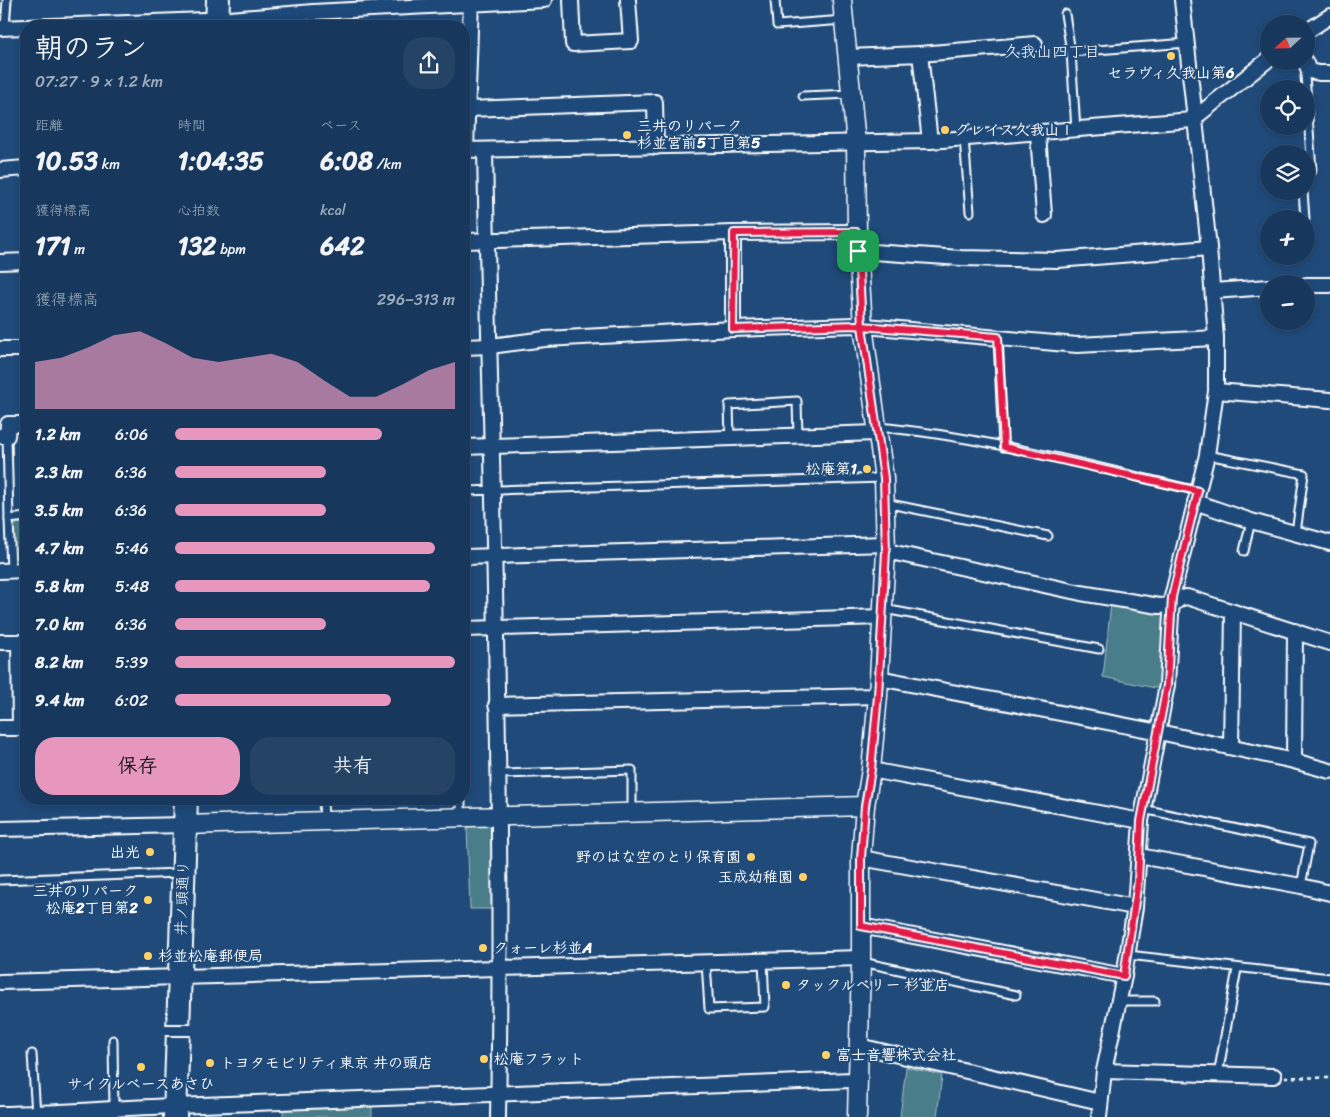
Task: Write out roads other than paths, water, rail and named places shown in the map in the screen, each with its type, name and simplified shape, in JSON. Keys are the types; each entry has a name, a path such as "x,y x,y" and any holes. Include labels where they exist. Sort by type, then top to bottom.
{"main road":[{"name":"井ノ頭通り","path":"175,1111 186,805"}],"street":[{"path":"133,20 313,12 424,3 544,0"},
{"path":"571,0 573,44 631,41 628,0"},
{"path":"842,0 856,143 857,232 862,326 884,478 886,548 878,687 861,858 861,960 857,1117"},
{"path":"1099,1117 1104,1071 1128,955 1135,907 1142,815 1167,685 1172,597 1208,455 1216,391 1216,338 1209,248 1182,0"},
{"path":"470,38 471,2"},
{"path":"1315,26 1330,16"},
{"path":"3,27 20,26"},
{"path":"848,57 920,54 1035,44"},
{"path":"920,54 930,141"},
{"path":"470,150 930,141 1038,134 1192,120 1260,66"},
{"path":"1314,70 1319,73 1330,72"},
{"path":"470,109 655,102 656,147"},
{"path":"1038,134 1044,215"},
{"path":"486,150 496,705 500,817 498,1117"},
{"path":"0,170 20,168"},
{"path":"470,241 734,233 857,232"},
{"path":"733,329 734,233"},
{"path":"858,251 961,258 1057,260 1209,248"},
{"path":"0,262 20,261"},
{"path":"1315,285 1330,285"},
{"path":"1212,292 1260,288"},
{"path":"470,347 544,339 733,329 862,326 1077,344 1216,338"},
{"path":"0,349 20,349"},
{"path":"1216,391 1330,400"},
{"path":"3,436 8,424 20,424"},
{"path":"470,447 730,438 877,430"},
{"path":"1196,497 1251,521 1330,543"},
{"path":"470,557 886,548 1080,593 1159,606 1172,605 1181,598 1188,597 1295,630 1330,643"},
{"path":"6,571 20,570"},
{"path":"1231,747 1233,612"},
{"path":"470,629 883,613"},
{"path":"1294,761 1295,630"},
{"path":"0,642 20,642"},
{"path":"496,705 878,687 1159,732 1294,761 1330,771"},
{"path":"0,728 20,728"},
{"path":"871,770 1142,815"},
{"path":"0,829 865,806"},
{"path":"1139,856 1330,893"},
{"path":"861,858 1135,907"},
{"path":"861,926 1124,976"},
{"path":"0,982 763,960 861,960"},
{"path":"166,1030 192,1030"},
{"path":"859,1046 1100,1102"},
{"path":"1104,1071 1274,1076"},
{"path":"0,1114 114,1110 175,1111 852,1080 858,1075"}],"lane":[{"path":"3,27 7,0"},
{"path":"775,0 777,25 844,20"},
{"path":"313,12 314,20"},
{"path":"1065,14 1071,52 1076,130"},
{"path":"1071,52 1188,43"},
{"path":"802,96 852,94"},
{"path":"964,138 970,212"},
{"path":"998,337 1004,447"},
{"path":"730,438 729,405 797,401 798,435"},
{"path":"877,430 922,431 1004,447 1196,497"},
{"path":"3,436 9,518 6,571"},
{"path":"1208,455 1304,474 1296,533"},
{"path":"470,491 884,478"},
{"path":"884,503 1048,536"},
{"path":"9,518 20,517"},
{"path":"1244,551 1251,521"},
{"path":"883,613 1099,649"},
{"path":"498,774 632,770 632,812"},
{"path":"323,805 324,821"},
{"path":"460,805 461,818"},
{"path":"1142,815 1309,844 1301,886"},
{"path":"0,880 183,873"},
{"path":"1128,955 1237,969 1330,978"},
{"path":"706,962 709,1009 765,1007 763,960"},
{"path":"861,960 1016,994"},
{"path":"1218,1075 1237,969"},
{"path":"1119,1001 1155,1001"},
{"path":"113,1040 114,1110"},
{"path":"32,1054 36,1114"}],"place":[{"name":"セラヴィ久我山第6","path":"1171,56"},
{"name":"グレイス久我山Ⅰ","path":"945,130"},
{"name":"三井のリパーク 杉並宮前5丁目第5","path":"627,135"},
{"name":"松庵第1","path":"867,469"},
{"name":"出光","path":"150,852"},
{"name":"野のはな空のとり保育園","path":"751,857"},
{"name":"玉成幼稚園","path":"803,877"},
{"name":"三井のリパーク 松庵2丁目第2","path":"148,900"},
{"name":"クォーレ杉並A","path":"483,948"},
{"name":"杉並松庵郵便局","path":"148,956"},
{"name":"タックルベリー 杉並店","path":"786,985"},
{"name":"富士音響株式会社","path":"826,1055"},
{"name":"松庵フラット","path":"484,1059"},
{"name":"トヨタモビリティ東京 井の頭店","path":"210,1063"},
{"name":"サイクルベースあさひ","path":"141,1067"}],"district":[{"name":"久我山四丁目","path":"1052,51"}]}
